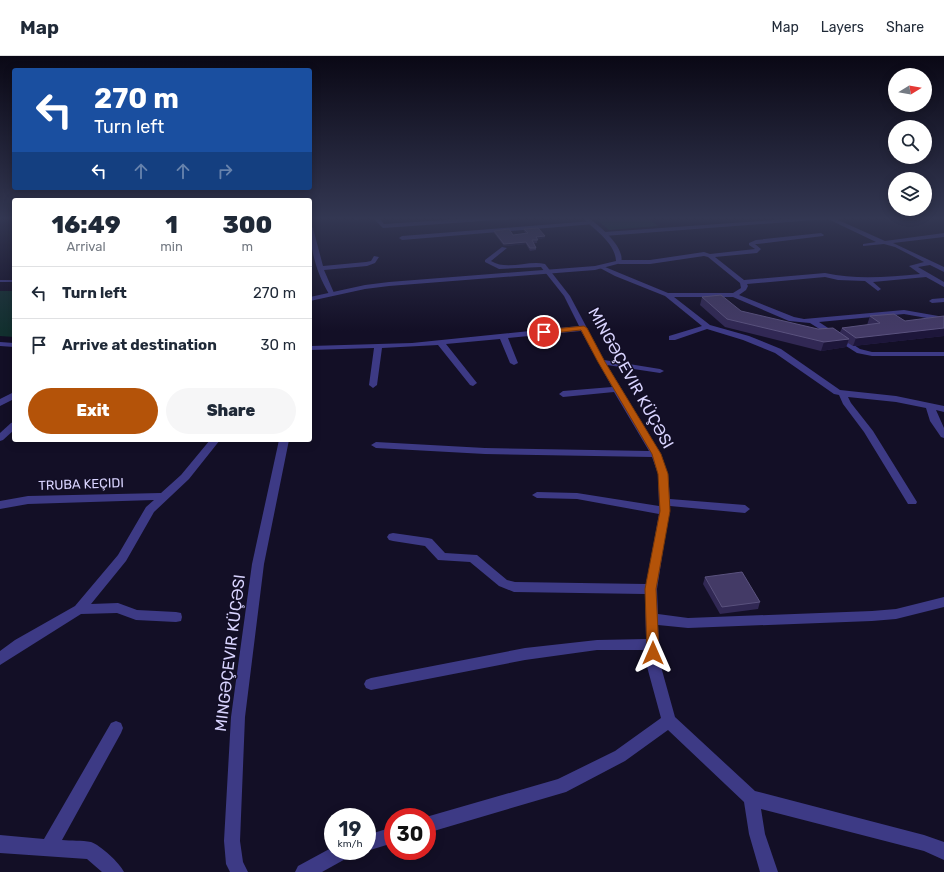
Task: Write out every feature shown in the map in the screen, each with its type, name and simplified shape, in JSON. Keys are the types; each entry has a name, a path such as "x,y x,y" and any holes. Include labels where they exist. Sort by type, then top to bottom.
{"street":[{"path":"317,255 320,268 331,293"},
{"path":"495,255 487,261 496,266 539,264 546,266 550,273"},
{"path":"617,255 618,262"},
{"path":"312,298 331,293 389,284 603,268 618,262 650,262 692,255"},
{"path":"705,255 719,255"},
{"path":"916,255 944,270"},
{"path":"710,256 743,282 825,275 838,278 866,279 890,279 925,275"},
{"path":"320,268 368,264 373,262 376,257"},
{"path":"944,262 912,266 944,285"},
{"path":"511,266 516,275"},
{"path":"603,268 667,295 707,327 746,338 778,350 823,384 842,393 896,399 944,409"},
{"name":"MINGƏÇEVIR KÜÇƏSI","path":"550,273 567,296 601,362 656,454 663,474 665,507 651,589 653,663 669,721"},
{"path":"838,278 833,281 838,286"},
{"path":"866,279 878,289"},
{"path":"734,295 744,289 743,282"},
{"path":"667,295 734,295 792,319 813,321 860,315 904,312 944,319"},
{"path":"932,301 944,300"},
{"path":"813,321 857,351 872,354 944,354"},
{"path":"672,338 707,327"},
{"path":"312,348 440,343 584,328"},
{"path":"504,336 514,363"},
{"path":"440,343 473,383"},
{"path":"0,344 12,344"},
{"path":"373,384 378,346"},
{"path":"601,362 660,371"},
{"path":"563,394 617,389"},
{"path":"842,393 847,404 868,431 912,502"},
{"path":"0,403 12,396"},
{"path":"930,406 935,421 944,435"},
{"path":"0,438 12,427"},
{"path":"0,659 20,644 79,609 122,558 150,510 185,476 213,442"},
{"name":"MINGƏÇEVIR KÜÇƏSI","path":"239,872 235,864 232,841 238,717 258,564 284,442"},
{"path":"376,445 485,451 656,454"},
{"path":"537,495 577,496 665,507 745,509"},
{"name":"TRUBA KEÇIDI","path":"0,505 28,500 147,496 163,497"},
{"path":"393,537 428,542 442,557 473,558 503,583 514,587 651,589"},
{"path":"652,619 688,623 872,616 896,614 944,602"},
{"path":"79,609 118,608 136,615 176,616"},
{"path":"372,684 525,654 597,645 653,644"},
{"path":"436,822 560,786 620,756 669,721 751,798 942,848"},
{"path":"48,848 116,728"},
{"path":"751,798 757,834 769,872"},
{"path":"0,844 91,851 115,872"},
{"path":"304,872 326,860"}],"lane":[{"path":"0,281 12,281"}],"green space":[{"path":"0,291 12,291 12,337 0,336"}],"building":[{"path":"721,295 741,311 818,329 833,328 849,339 824,342 727,319 702,297"},
{"path":"894,314 905,321 944,316 944,328 856,338 842,328 880,323 870,316"},
{"path":"742,572 760,602 722,607 705,577"}],"route":[{"path":"544,332 584,328 601,362 656,454 663,474 665,488 665,511 651,589 653,653"}]}
